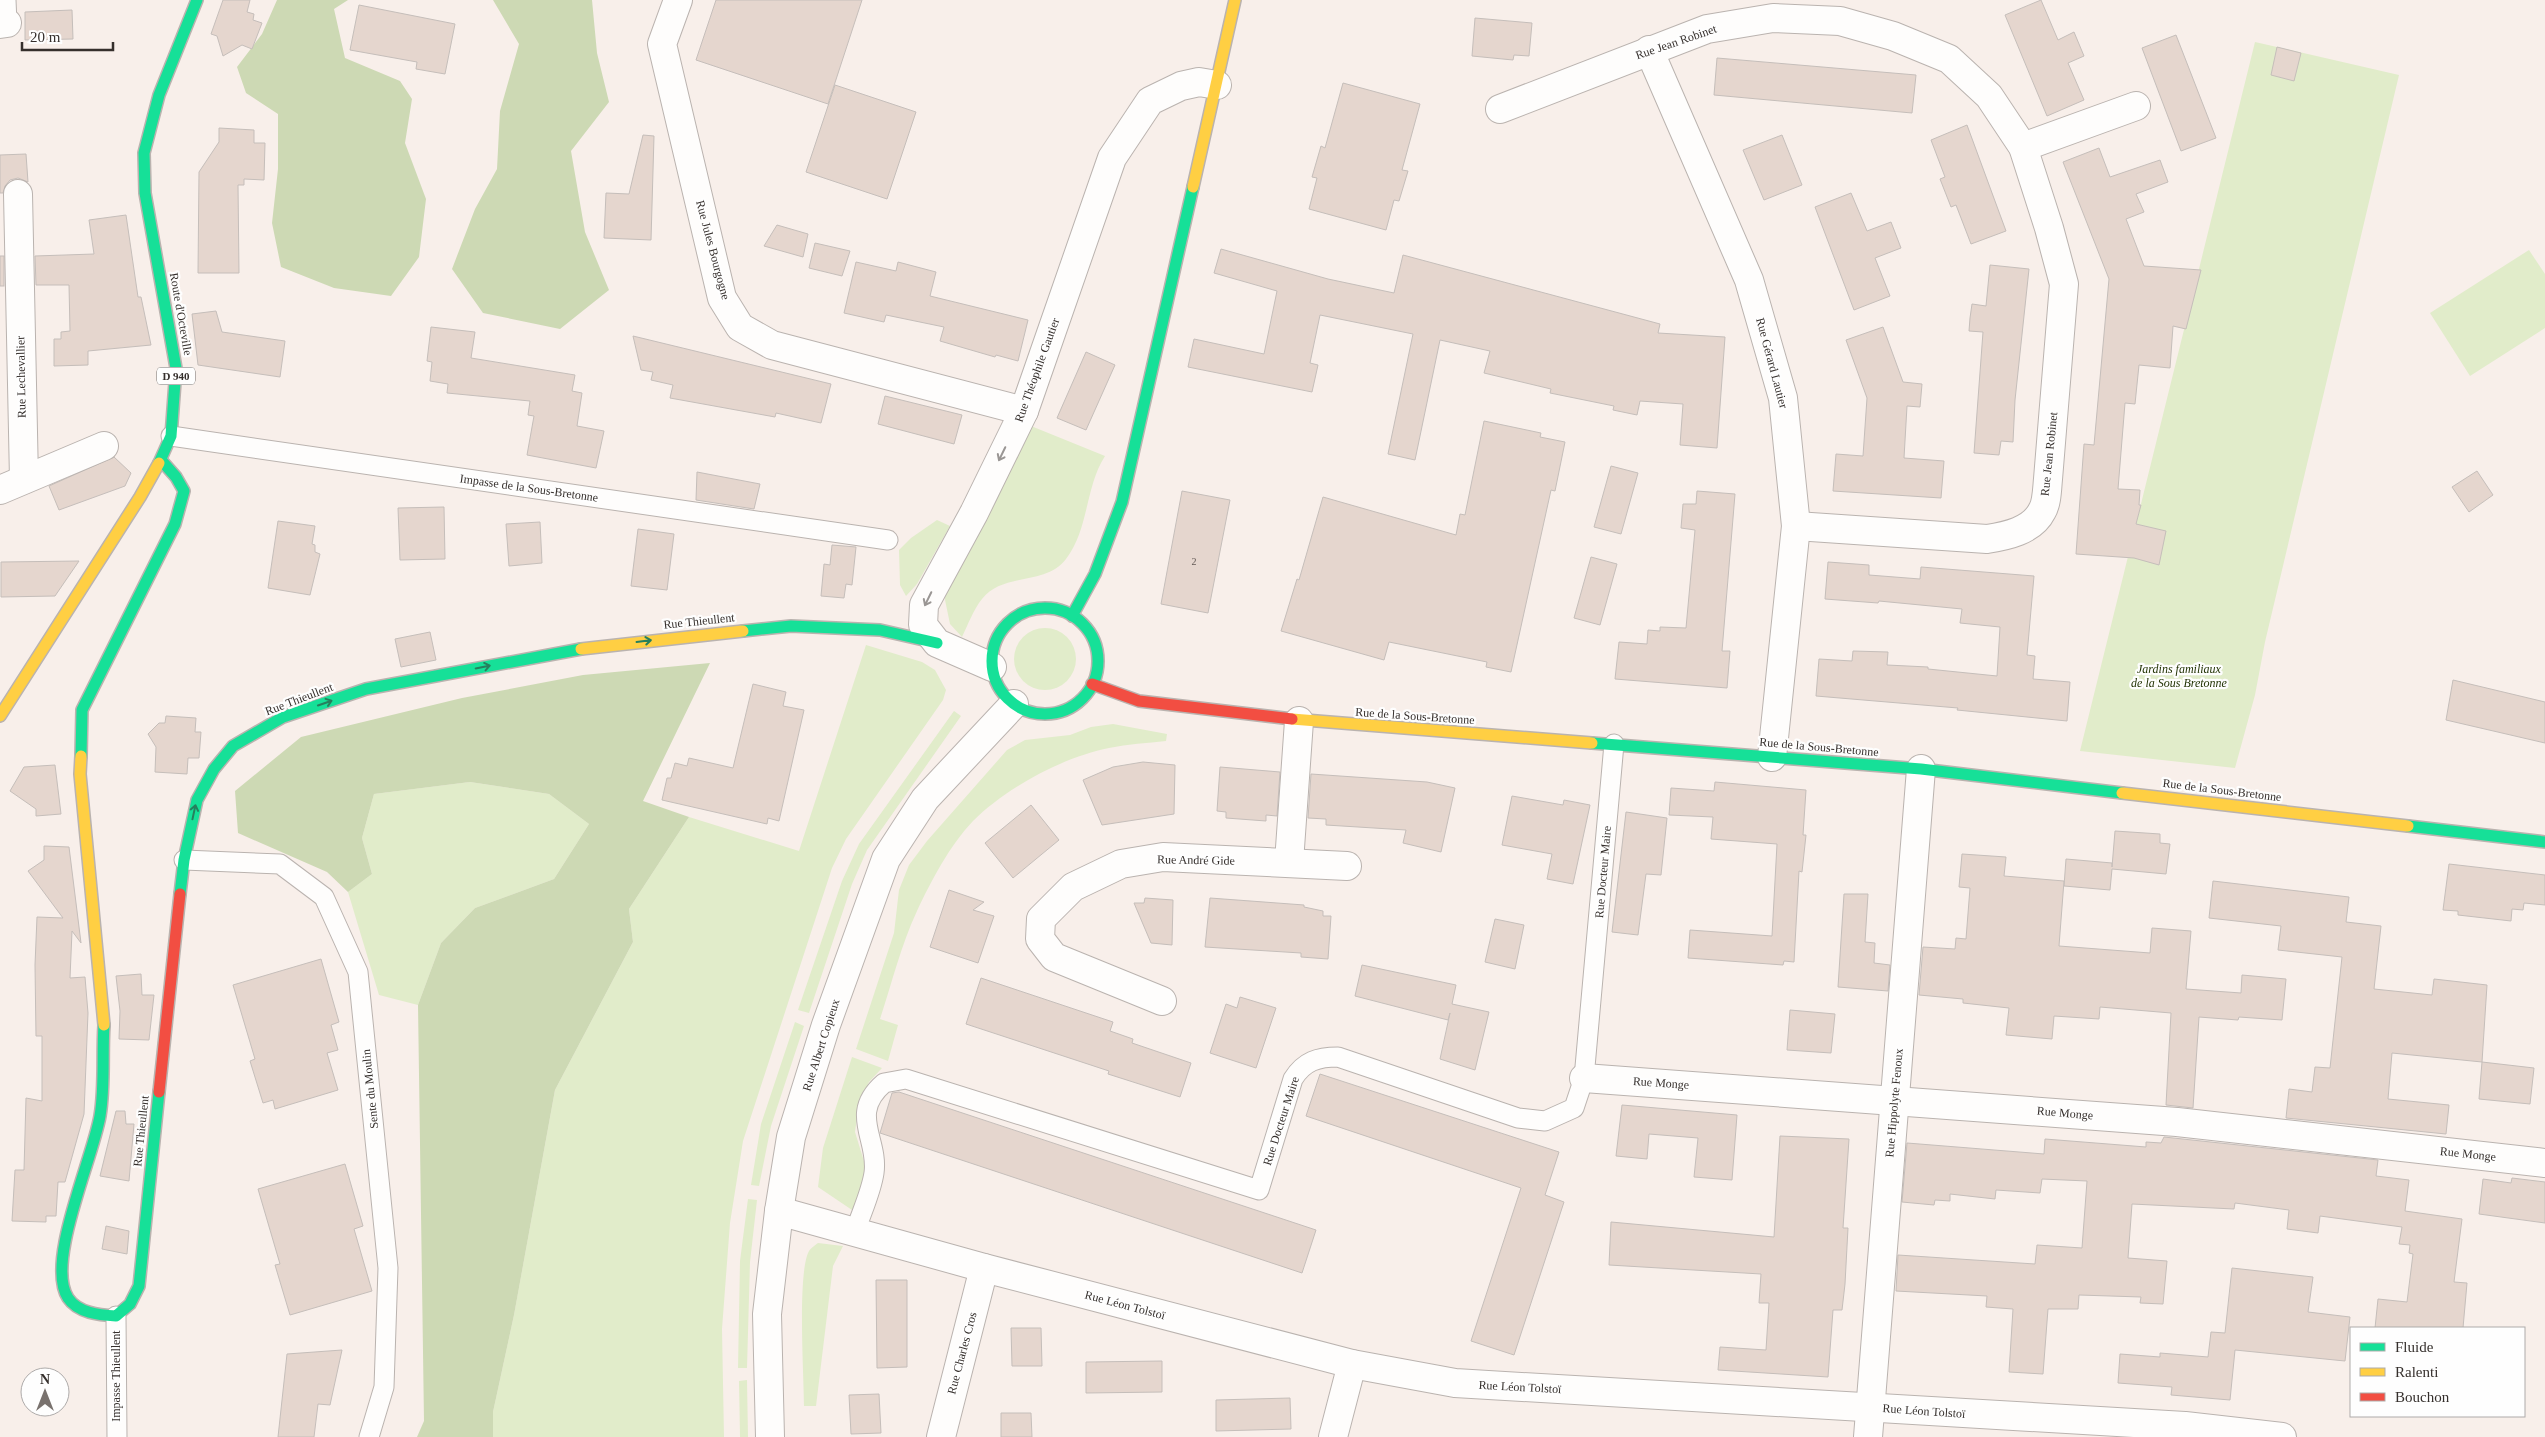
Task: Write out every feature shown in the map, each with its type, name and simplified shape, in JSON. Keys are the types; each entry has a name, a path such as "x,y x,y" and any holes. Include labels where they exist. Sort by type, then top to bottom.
{"street":[{"name":"Route d'Octeville","path":"0,716 140,498 161,460 171,436 176,368 145,192 144,153 159,95 197,0"},
{"name":"Rue Jules Bourgogne","path":"678,0 662,44 722,298 740,327 772,345 1024,411"},
{"path":"1072,616 1095,574 1122,502 1235,0"},
{"name":"Rue Jean Robinet","path":"1500,109 1707,29 1773,18 1840,21 1893,36 1949,59 1988,96 2023,147 2049,228 2064,284 2048,479 2042,511 2028,525 2010,536 1987,539 1796,526"},
{"name":"Rue Gérard Lautier","path":"1649,50 1749,280 1783,398 1796,526 1772,757"},
{"name":"Rue Théophile Gautier","path":"936,643 923,625 924,604 974,513 1024,411 1112,158 1150,101 1181,86 1199,82 1217,85"},
{"path":"2023,147 2136,106"},
{"name":"Rue Lechevallier","path":"12,485 10,275 18,194"},
{"path":"12,485 104,446"},
{"path":"116,1316 97,1315 81,1309 68,1298 61,1280 62,1253 100,1116 104,1013 80,774 82,710 176,524 184,491 176,477 161,460"},
{"path":"1046,608 1072,616 1088,631 1095,643 1097,664 1092,684 1084,696 1072,706 1058,712 1043,714 1028,711 1014,704 1003,694 996,681 992,667 992,650 998,634 1009,621 1023,612 1046,608"},
{"name":"Rue Thieullent","path":"116,1316 130,1304 139,1286 184,860 196,800 214,769 233,746 283,717 366,689 587,648 791,626 880,630 936,643"},
{"path":"936,643 992,667"},
{"name":"Rue de la Sous-Bretonne","path":"1092,684 1139,702 1298,721 1921,769 2545,842"},
{"name":"Rue Albert Copieux","path":"770,1437 767,1314 779,1211 791,1137 826,1025 886,860 925,799 1014,704"},
{"path":"1289,862 1298,721"},
{"name":"Rue Hippolyte Fenoux","path":"1868,1437 1921,769"},
{"name":"Rue André Gide","path":"1162,1001 1054,957 1040,939 1041,919 1073,887 1121,864 1163,858 1348,866"},
{"name":"Rue Monge","path":"1584,1078 2177,1122 2545,1163"},
{"name":"Rue Léon Tolstoï","path":"779,1211 984,1268 1352,1364 1455,1383 2185,1426 2282,1437"},
{"name":"Rue Charles Cros","path":"941,1437 984,1268"},
{"path":"1333,1437 1352,1364"}],"lane":[{"name":"Impasse de la Sous-Bretonne","path":"171,436 888,540"},
{"name":"Rue Docteur Maire","path":"855,1232 874,1173 874,1156 866,1128 869,1102 884,1083 906,1079 1259,1190 1293,1079 1300,1066 1321,1057 1338,1057 1518,1118 1545,1120 1574,1108 1584,1078 1614,744"},
{"name":"Sente du Moulin","path":"184,860 280,864 324,897 358,972 388,1268 384,1387 368,1437"},
{"name":"Impasse Thieullent","path":"116,1316 117,1437"}],"green space":[{"path":"277,0 348,0 334,9 345,58 400,81 412,99 405,143 426,199 419,257 391,296 334,288 281,267 272,223 278,169 278,114 246,93 237,67 262,34"},
{"path":"493,0 592,0 597,53 609,102 571,151 585,232 609,290 560,329 483,313 452,269 475,209 497,169 500,111 519,44"},
{"name":"Jardins familiaux de la Sous Bretonne","path":"2255,42 2399,75 2265,642 2255,695 2235,768 2080,751"},
{"path":"2529,250 2545,274 2545,328 2470,376 2430,313"},
{"path":"1031,426 1105,456 1094,481 1079,535 1066,559 1058,567 1047,573 1001,585 991,591 976,608 962,637 950,624 944,595 978,536"},
{"path":"937,520 950,526 917,584 906,596 900,585 899,550 911,538"},
{"path":"1039,628 1051,628 1067,637 1074,647 1076,659 1074,671 1067,681 1051,690 1039,690 1028,685 1019,676 1014,665 1014,653 1019,642 1028,633"},
{"path":"866,645 922,662 935,670 946,690 943,700 846,839 832,868 743,1141 730,1223 722,1329 724,1437 493,1437 493,1412 514,1315 555,1090 633,942 629,909 689,817 799,851"},
{"path":"710,663 643,801 689,817 629,909 633,942 555,1090 514,1315 493,1412 493,1437 417,1437 424,1421 418,1005 441,943 475,908 554,879 589,824 549,794 470,782 374,794 362,838 372,874 348,892 327,872 238,833 235,791 301,737 462,698 583,675"},
{"path":"954,711 961,716 867,850 852,884 809,1013 798,1010 842,881 859,844"},
{"path":"1113,724 1167,734 1166,741 1091,752 1054,766 1018,786 973,821 957,841 935,876 906,937 880,1019 898,1025 888,1061 856,1049 894,933 899,890 909,865 927,841 1007,750 1025,740 1070,735 1091,727"},
{"path":"470,782 549,794 589,824 554,879 475,908 441,943 418,1005 379,995 348,892 372,874 362,838 374,794"},
{"path":"795,1022 804,1026 771,1126 759,1186 751,1185 761,1124"},
{"path":"852,1057 882,1068 869,1082 859,1104 855,1132 867,1171 855,1212 818,1187 823,1148"},
{"path":"748,1199 757,1200 750,1262 747,1368 738,1368 740,1261"},
{"path":"818,1243 843,1246 833,1266 816,1406 804,1406 803,1280 809,1251"},
{"path":"747,1380 748,1437 740,1437 739,1381"}],"building":[{"path":"223,0 250,0 247,12 254,14 253,20 262,23 252,49 242,45 223,56 217,36 211,34"},
{"path":"716,0 862,0 828,104 696,60"},
{"path":"2041,0 2058,40 2074,32 2084,56 2068,63 2084,100 2047,116 2005,15"},
{"path":"359,5 455,24 445,74 416,69 417,62 350,50"},
{"path":"72,10 73,39 25,40 25,12"},
{"path":"1475,18 1532,23 1529,56 1514,55 1513,60 1472,56"},
{"path":"2176,35 2216,138 2181,151 2142,48"},
{"path":"2277,47 2301,53 2294,81 2271,75"},
{"path":"1717,58 1916,75 1912,113 1714,95"},
{"path":"1343,83 1420,104 1402,170 1408,171 1399,201 1394,200 1386,230 1309,209 1317,178 1312,177 1321,146 1325,148"},
{"path":"835,85 916,112 887,199 806,172"},
{"path":"1967,125 2006,231 1971,244 1956,205 1951,207 1940,179 1945,177 1931,140"},
{"path":"219,128 254,130 254,143 265,143 264,180 244,179 244,185 238,185 239,273 198,273 199,172 219,142"},
{"path":"643,135 654,136 651,240 604,238 606,193 629,194"},
{"path":"1782,135 1802,185 1764,200 1743,150"},
{"path":"2099,148 2110,177 2160,160 2168,182 2136,194 2144,212 2126,219 2144,266 2201,270 2186,329 2173,326 2170,368 2139,365 2135,404 2125,403 2118,489 2140,490 2139,505 2141,505 2136,524 2166,531 2159,565 2134,558 2076,554 2084,444 2094,445 2109,279 2063,162"},
{"path":"26,154 28,182 18,178 10,180 5,186 3,193 0,193 0,155"},
{"path":"1851,193 1867,231 1891,222 1901,248 1875,258 1890,296 1854,310 1815,207"},
{"path":"126,215 138,297 141,297 151,345 88,351 88,365 54,366 54,339 61,339 61,332 70,331 69,285 36,285 35,256 94,254 89,220"},
{"path":"777,225 808,234 803,257 764,246"},
{"path":"815,243 850,251 842,276 809,268"},
{"path":"1221,249 1328,279 1394,293 1403,255 1660,324 1658,333 1725,337 1717,448 1680,445 1683,404 1640,401 1637,415 1613,410 1614,406 1550,393 1551,389 1484,373 1490,351 1440,340 1415,460 1388,454 1413,334 1320,315 1310,363 1318,365 1312,392 1188,367 1194,339 1264,354 1277,291 1214,273"},
{"path":"0,256 4,256 4,286 0,286"},
{"path":"856,262 896,271 898,262 936,272 930,296 1028,320 1018,361 996,355 995,357 940,341 944,327 886,315 884,322 844,313"},
{"path":"1990,265 2029,269 2015,400 2013,442 2001,441 1999,455 1974,453 1983,332 1969,331 1970,318 1972,304 1986,306"},
{"path":"216,311 222,332 285,341 280,377 198,365 192,314"},
{"path":"431,327 475,332 471,358 575,375 572,391 582,393 577,426 604,431 596,468 527,455 534,416 528,415 530,401 447,393 448,384 430,381 432,362 427,361"},
{"path":"1883,327 1903,382 1922,384 1920,407 1907,406 1904,458 1944,461 1941,498 1833,491 1836,454 1863,456 1867,398 1846,340"},
{"path":"633,336 831,384 821,423 776,413 775,417 670,398 673,385 651,380 653,372 641,370"},
{"path":"1086,352 1115,365 1086,430 1057,418"},
{"path":"885,396 962,415 954,444 878,424"},
{"path":"1484,421 1541,433 1540,437 1565,442 1555,491 1551,490 1511,672 1486,667 1487,662 1389,642 1384,660 1281,631 1297,579 1299,580 1323,497 1456,535 1460,514 1465,515"},
{"path":"114,457 131,473 125,486 59,510 49,486"},
{"path":"1611,466 1638,473 1621,534 1594,527"},
{"path":"2477,471 2493,495 2469,512 2452,487"},
{"path":"697,472 760,484 754,509 696,500"},
{"path":"1182,491 1230,500 1208,613 1161,604"},
{"path":"1697,491 1735,494 1722,651 1730,651 1727,688 1615,679 1619,642 1647,644 1648,630 1660,631 1660,627 1686,628 1695,530 1681,528 1683,504 1696,504"},
{"path":"444,507 445,559 400,560 398,508"},
{"path":"278,521 315,526 312,544 315,545 315,552 320,554 310,595 268,588"},
{"path":"540,522 542,563 509,566 506,524"},
{"path":"638,529 674,534 667,590 631,586"},
{"path":"832,545 856,547 852,585 846,584 844,598 821,596 824,564 830,565"},
{"path":"1591,557 1617,564 1600,625 1574,618"},
{"path":"79,561 55,596 1,597 1,562"},
{"path":"1828,562 1869,565 1869,575 1920,579 1921,567 2034,576 2027,655 2035,656 2033,679 2070,682 2067,721 1957,710 1958,708 1816,696 1819,659 1852,661 1853,651 1888,652 1887,665 1928,667 1928,669 1997,676 2000,627 1960,623 1962,609 1879,601 1878,603 1825,599"},
{"path":"430,632 436,660 401,667 395,639"},
{"path":"2453,680 2545,702 2545,743 2446,720"},
{"path":"753,684 786,692 783,706 804,710 779,821 768,818 767,824 662,800 667,778 671,778 675,763 687,766 689,758 733,768"},
{"path":"166,716 196,718 195,732 201,732 199,758 188,758 187,774 155,772 156,747 148,734 159,723 165,723"},
{"path":"1143,762 1175,765 1174,814 1102,825 1083,780 1113,767"},
{"path":"55,765 61,814 36,816 36,809 10,791 24,767"},
{"path":"1220,767 1280,772 1277,816 1266,815 1266,821 1226,818 1226,812 1217,811"},
{"path":"1311,774 1427,782 1455,788 1441,852 1403,843 1406,830 1326,825 1326,819 1308,818"},
{"path":"1715,782 1806,790 1803,835 1806,835 1802,872 1799,871 1794,962 1784,961 1783,965 1688,958 1690,930 1772,936 1777,844 1711,839 1713,817 1669,815 1671,788 1714,791"},
{"path":"1512,796 1563,805 1564,800 1590,805 1573,884 1547,879 1552,854 1502,845"},
{"path":"1031,805 1059,840 1013,878 985,843"},
{"path":"1626,812 1667,818 1661,875 1646,874 1638,935 1612,932"},
{"path":"2115,831 2160,834 2160,843 2170,844 2166,874 2112,869 2110,890 2064,886 2066,859 2112,863 2112,867"},
{"path":"44,846 69,847 81,943 72,931 70,978 85,977 88,1013 84,1114 65,1182 58,1182 56,1216 46,1216 46,1222 12,1221 15,1170 24,1170 26,1098 42,1101 42,1036 36,1036 35,965 37,917 63,918 28,871 44,860"},
{"path":"1962,854 2006,857 2004,876 2064,881 2059,946 2150,953 2152,928 2191,931 2186,989 2241,993 2242,975 2286,979 2282,1020 2239,1017 2238,1020 2199,1017 2193,1108 2166,1105 2171,1013 2100,1007 2099,1019 2054,1016 2052,1039 2006,1035 2009,1008 1963,1003 1963,999 1919,995 1923,947 1955,949 1956,938 1966,939 1970,888 1959,887"},
{"path":"2449,864 2545,875 2545,905 2524,903 2523,910 2512,909 2511,921 2458,915 2458,911 2443,910"},
{"path":"2213,881 2349,897 2346,922 2381,926 2374,989 2432,995 2434,979 2487,985 2482,1062 2392,1053 2388,1099 2449,1105 2446,1134 2286,1118 2289,1089 2312,1092 2315,1067 2330,1068 2342,957 2278,950 2281,926 2209,918"},
{"path":"949,890 984,902 973,910 994,916 978,963 930,947"},
{"path":"1844,894 1868,894 1865,942 1875,943 1874,963 1890,965 1888,991 1838,987"},
{"path":"1145,898 1173,900 1172,945 1151,943 1134,903 1144,903"},
{"path":"1210,898 1304,905 1304,907 1323,911 1323,916 1331,916 1328,959 1301,957 1301,953 1205,947"},
{"path":"1495,919 1524,925 1515,969 1485,962"},
{"path":"321,959 339,1022 331,1025 338,1050 327,1053 338,1090 275,1109 273,1100 263,1103 250,1061 255,1059 233,985"},
{"path":"1362,965 1456,985 1452,1004 1489,1012 1475,1070 1440,1059 1450,1013 1448,1020 1355,996"},
{"path":"141,974 142,995 154,995 149,1040 119,1039 120,1011 116,976"},
{"path":"981,978 1113,1022 1110,1031 1133,1039 1132,1043 1191,1063 1180,1097 1108,1074 1109,1071 966,1024"},
{"path":"1240,997 1276,1008 1256,1068 1210,1053 1226,1004 1237,1008"},
{"path":"1790,1010 1835,1014 1831,1053 1787,1050"},
{"path":"2482,1062 2534,1068 2530,1104 2479,1099"},
{"path":"1320,1074 1559,1152 1545,1195 1564,1202 1514,1355 1471,1341 1521,1188 1306,1116"},
{"path":"899,1092 1316,1230 1302,1273 880,1133 892,1093"},
{"path":"1622,1105 1737,1115 1732,1180 1694,1177 1698,1138 1649,1134 1647,1159 1616,1156"},
{"path":"116,1111 125,1111 126,1124 134,1124 129,1181 100,1176"},
{"path":"1780,1136 1849,1139 1843,1228 1848,1228 1845,1284 1842,1310 1833,1310 1828,1377 1718,1370 1720,1347 1766,1350 1769,1303 1759,1303 1761,1274 1609,1265 1611,1222 1774,1237"},
{"path":"2164,1137 2378,1160 2376,1176 2409,1180 2405,1211 2462,1219 2454,1282 2467,1283 2463,1327 2375,1327 2378,1299 2407,1302 2413,1254 2409,1253 2410,1245 2399,1244 2402,1227 2320,1216 2318,1233 2287,1229 2289,1210 2235,1203 2234,1209 2132,1204 2128,1258 2167,1261 2163,1304 2140,1303 2141,1297 2079,1295 2078,1309 2048,1309 2043,1374 2009,1372 2013,1309 1986,1307 1987,1296 1896,1291 1898,1255 2035,1264 2037,1245 2082,1248 2087,1181 2042,1179 2040,1193 1996,1190 1995,1199 1950,1194 1950,1201 1935,1200 1934,1205 1902,1202 1907,1143 2044,1154 2045,1139 2146,1147 2146,1142 2161,1143"},
{"path":"345,1164 363,1226 354,1229 372,1291 290,1315 275,1265 280,1264 258,1189"},
{"path":"2512,1178 2545,1182 2545,1223 2479,1214 2483,1179 2511,1183"},
{"path":"106,1226 129,1231 127,1254 102,1249"},
{"path":"2232,1268 2313,1277 2308,1312 2350,1317 2345,1361 2235,1350 2230,1400 2171,1395 2172,1387 2118,1383 2120,1354 2160,1357 2160,1353 2208,1357 2211,1332 2225,1333"},
{"path":"876,1280 907,1280 907,1367 877,1368"},
{"path":"1011,1328 1041,1328 1042,1366 1012,1366"},
{"path":"342,1350 330,1405 318,1404 314,1437 278,1437 287,1354"},
{"path":"1162,1361 1162,1392 1086,1393 1086,1362"},
{"path":"879,1394 881,1433 851,1434 849,1395"},
{"path":"1290,1398 1291,1429 1216,1431 1216,1400"},
{"path":"1001,1413 1031,1413 1032,1437 1001,1437"}],"traffic: fast":[{"path":"159,463 171,436 176,368 145,193 144,153 159,95 197,0"},
{"path":"1072,616 1095,574 1122,502 1193,187"},
{"path":"81,756 82,710 175,524 184,491 176,477 161,460"},
{"path":"1045,608 1065,612 1082,624 1094,641 1098,661 1094,681 1082,698 1065,710 1045,714 1025,710 1008,698 996,681 992,661 996,641 1008,624 1025,612 1045,608"},
{"path":"743,631 791,626 880,630 937,643"},
{"path":"180,894 184,860 197,800 214,769 233,746 283,717 366,689 581,649"},
{"path":"1592,743 1921,769 2122,793"},
{"path":"2408,826 2545,842"},
{"path":"104,1025 100,1116 66,1236 62,1261 62,1282 68,1298 83,1310 116,1316 130,1304 139,1286 159,1092"}],"traffic: slow":[{"path":"1193,187 1235,0"},
{"path":"0,716 140,497 159,463"},
{"path":"581,649 743,631"},
{"path":"1292,719 1592,743"},
{"path":"81,756 80,774 104,1025"},
{"path":"2122,793 2408,826"}],"traffic: jam":[{"path":"1092,684 1139,701 1292,719"},
{"path":"159,1092 180,894"}]}
